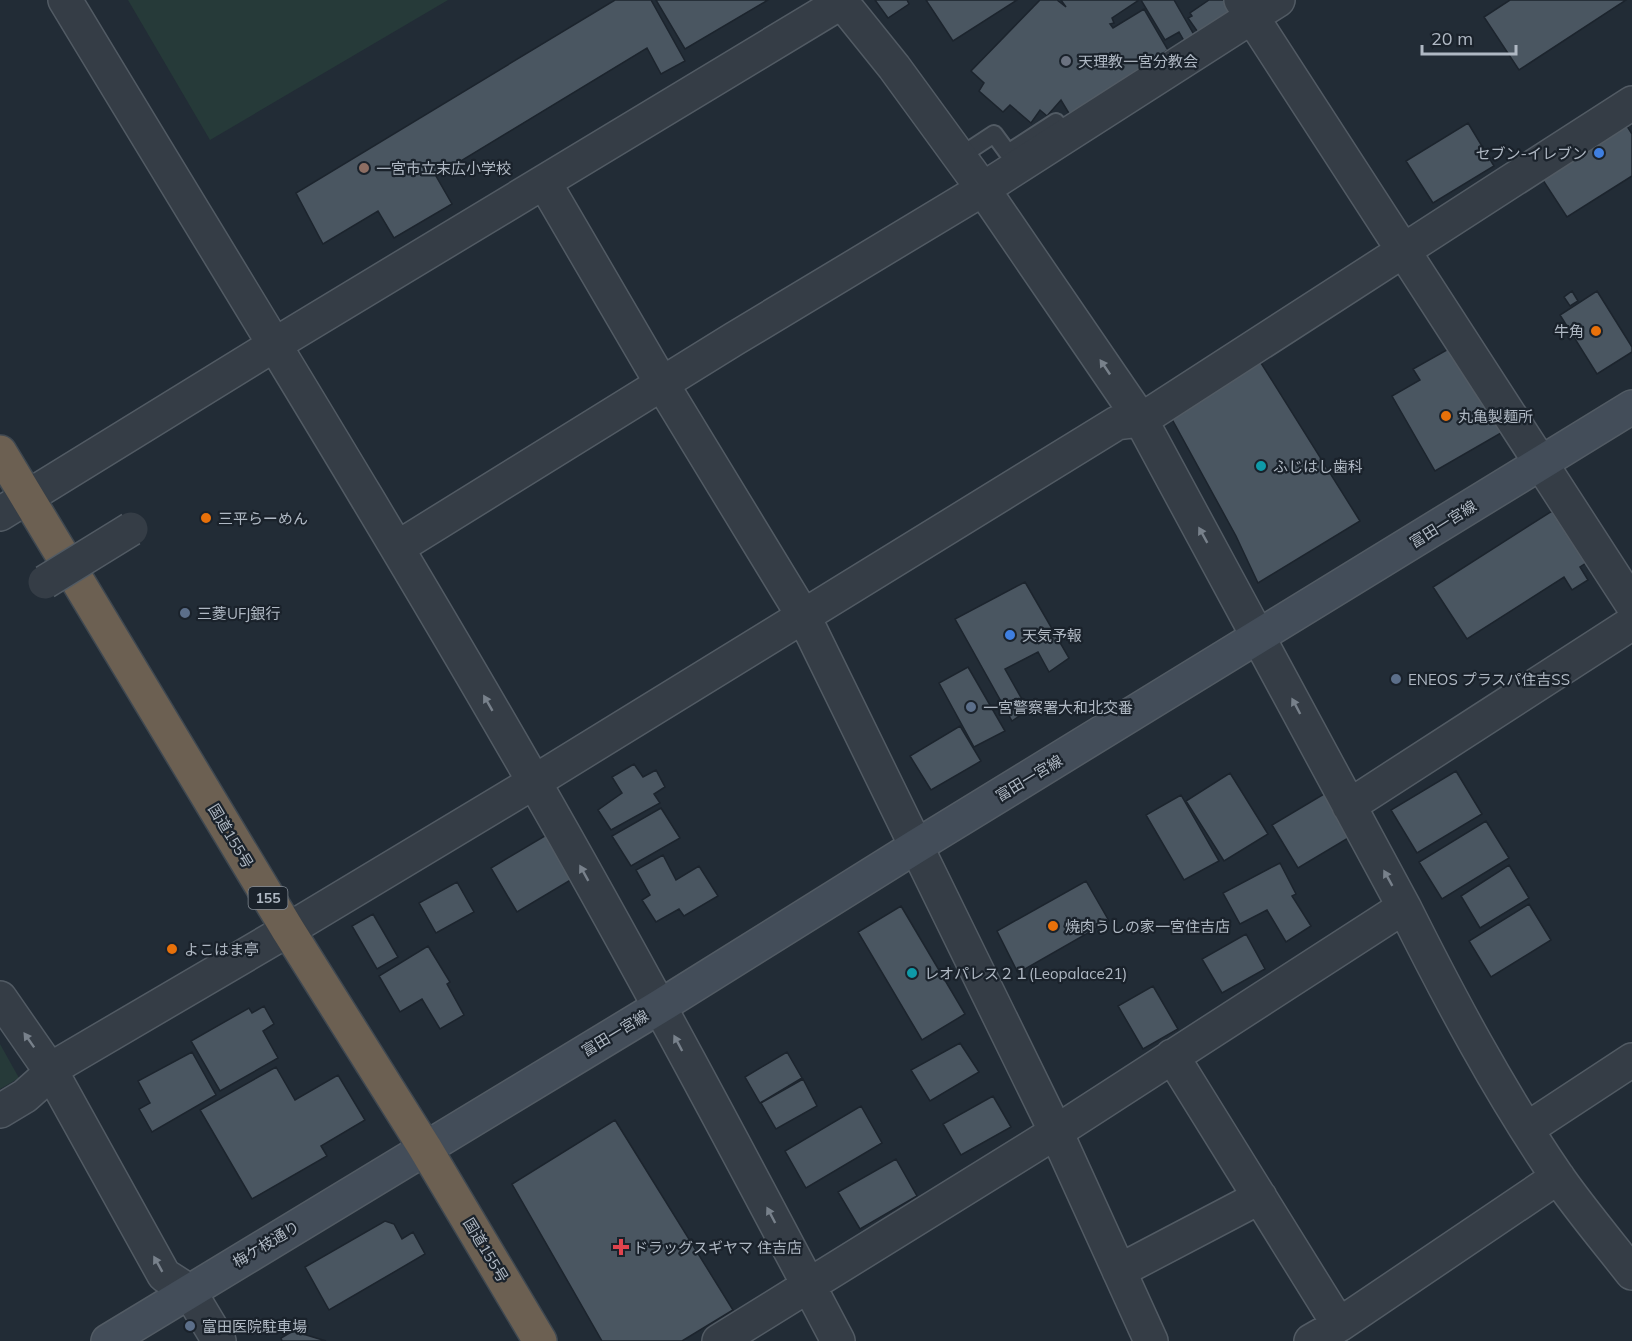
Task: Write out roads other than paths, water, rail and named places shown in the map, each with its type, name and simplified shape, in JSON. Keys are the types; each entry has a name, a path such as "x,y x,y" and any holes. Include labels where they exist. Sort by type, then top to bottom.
{"highway":[{"name":"国道155号","path":"0,452 14,506 426,1148 540,1341"}],"main road":[{"name":"富田一宮線","path":"426,1148 1632,407"},
{"name":"梅ケ枝通り","path":"108,1341 426,1148"}],"street":[{"path":"65,0 397,548 534,782 659,1006 838,1341"},
{"path":"14,506 274,345 842,1 983,189 1141,420 1404,907 1444,986 1527,1130 1558,1177 1632,1273"},
{"path":"397,548 983,189 1257,6 1403,250 1632,604"},
{"path":"0,1111 25,1096 63,1062 534,782 1117,423 1141,420 1632,103"},
{"path":"544,182 662,384 804,617 1056,1132 1151,1341"},
{"path":"45,582 131,529"},
{"path":"1349,806 1632,623"},
{"path":"719,1341 1056,1132 1404,907"},
{"path":"0,998 52,1073 164,1275 189,1291 219,1341"},
{"path":"1172,1056 1260,1197 1325,1333 1558,1177"},
{"path":"1527,1130 1632,1059"},
{"path":"1119,1271 1260,1197"}],"lane":[{"path":"959,157 994,135 1008,153 1056,122"}],"place":[{"name":"天理教一宮分教会","path":"1066,61"},
{"name":"セブン-イレブン","path":"1599,153"},
{"name":"一宮市立末広小学校","path":"364,168"},
{"name":"牛角","path":"1596,331"},
{"name":"丸亀製麺所","path":"1446,416"},
{"name":"ふじはし歯科","path":"1261,466"},
{"name":"三平らーめん","path":"206,518"},
{"name":"三菱UFJ銀行","path":"185,613"},
{"name":"天気予報","path":"1010,635"},
{"name":"ENEOS プラスパ住吉SS","path":"1396,679"},
{"name":"一宮警察署大和北交番","path":"971,707"},
{"name":"焼肉うしの家一宮住吉店","path":"1053,926"},
{"name":"よこはま亭","path":"172,949"},
{"name":"レオパレス２１(Leopalace21)","path":"912,973"},
{"name":"ドラッグスギヤマ 住吉店","path":"621,1247"},
{"name":"富田医院駐車場","path":"190,1326"}]}
